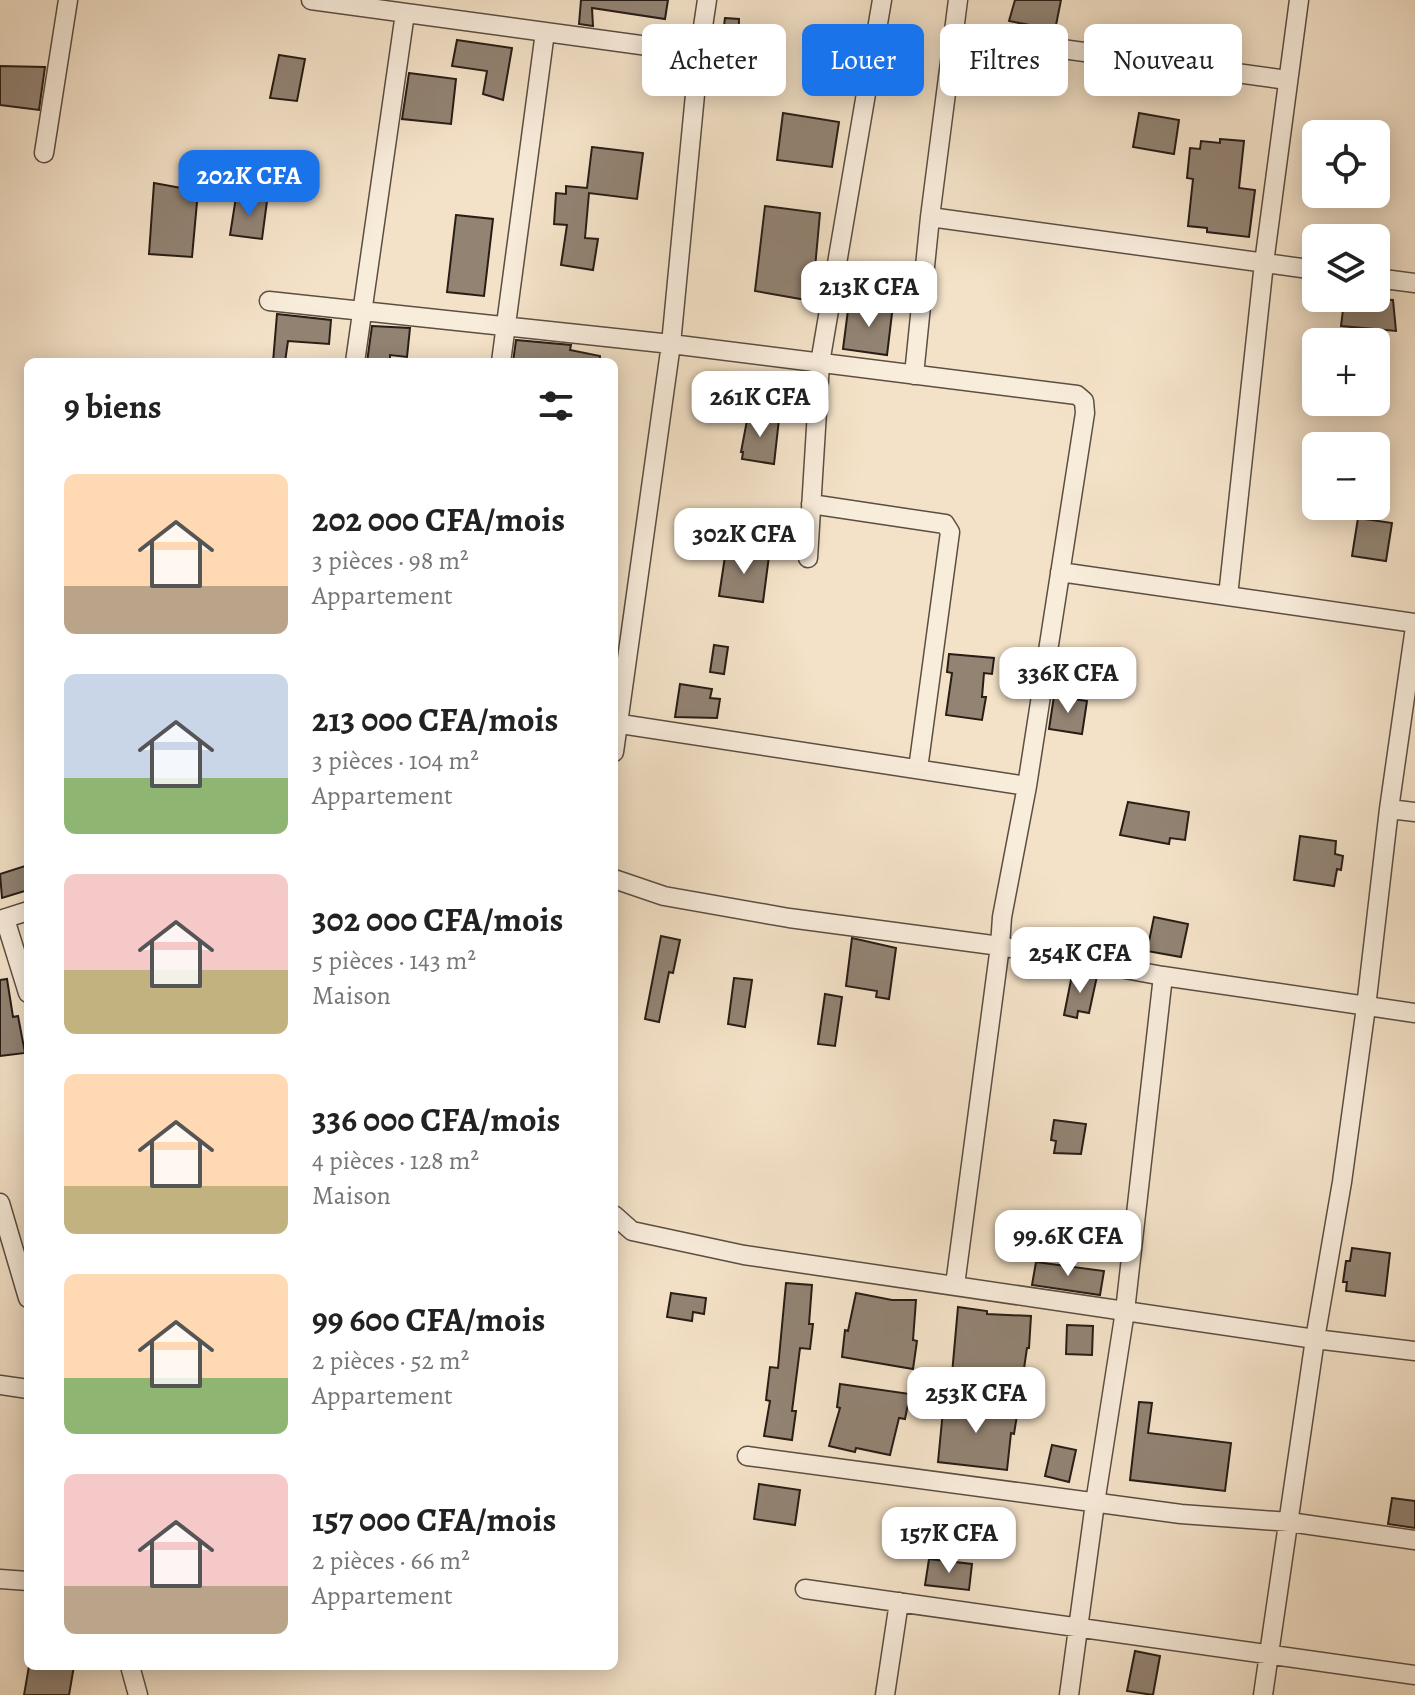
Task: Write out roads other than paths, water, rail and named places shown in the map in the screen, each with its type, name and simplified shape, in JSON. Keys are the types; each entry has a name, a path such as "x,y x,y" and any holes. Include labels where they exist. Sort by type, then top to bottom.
{"street":[{"path":"44,153 68,0"},
{"path":"311,0 642,45"},
{"path":"703,24 707,0"},
{"path":"808,558 820,363 882,0"},
{"path":"954,24 958,0"},
{"path":"1228,596 1264,263 1299,0"},
{"path":"356,358 405,13"},
{"path":"502,358 545,32"},
{"path":"1068,50 1287,80"},
{"path":"618,710 671,344 695,96"},
{"path":"914,375 945,96"},
{"path":"930,217 1302,268"},
{"path":"1390,280 1415,283"},
{"path":"269,301 671,344 1077,395 1084,401 1085,413 1027,786 1002,917 955,1285"},
{"path":"811,504 945,524 950,532 918,769"},
{"path":"1060,572 1415,625 1342,1182 1315,1339 1263,1695"},
{"path":"618,724 1027,786"},
{"path":"1389,809 1415,812"},
{"path":"618,880 664,896 789,918 1000,946 1163,976 1415,1013"},
{"path":"24,912 2,920 24,982"},
{"path":"1069,1695 1125,1311 1163,976"},
{"path":"0,1203 24,1284"},
{"path":"618,1219 632,1231 744,1255 1415,1351"},
{"path":"0,1385 24,1388"},
{"path":"747,1456 1181,1514 1289,1522 1415,1540"},
{"path":"0,1579 24,1581"},
{"path":"805,1589 1415,1675"},
{"path":"885,1695 899,1602"},
{"path":"131,1670 138,1695"}]}
